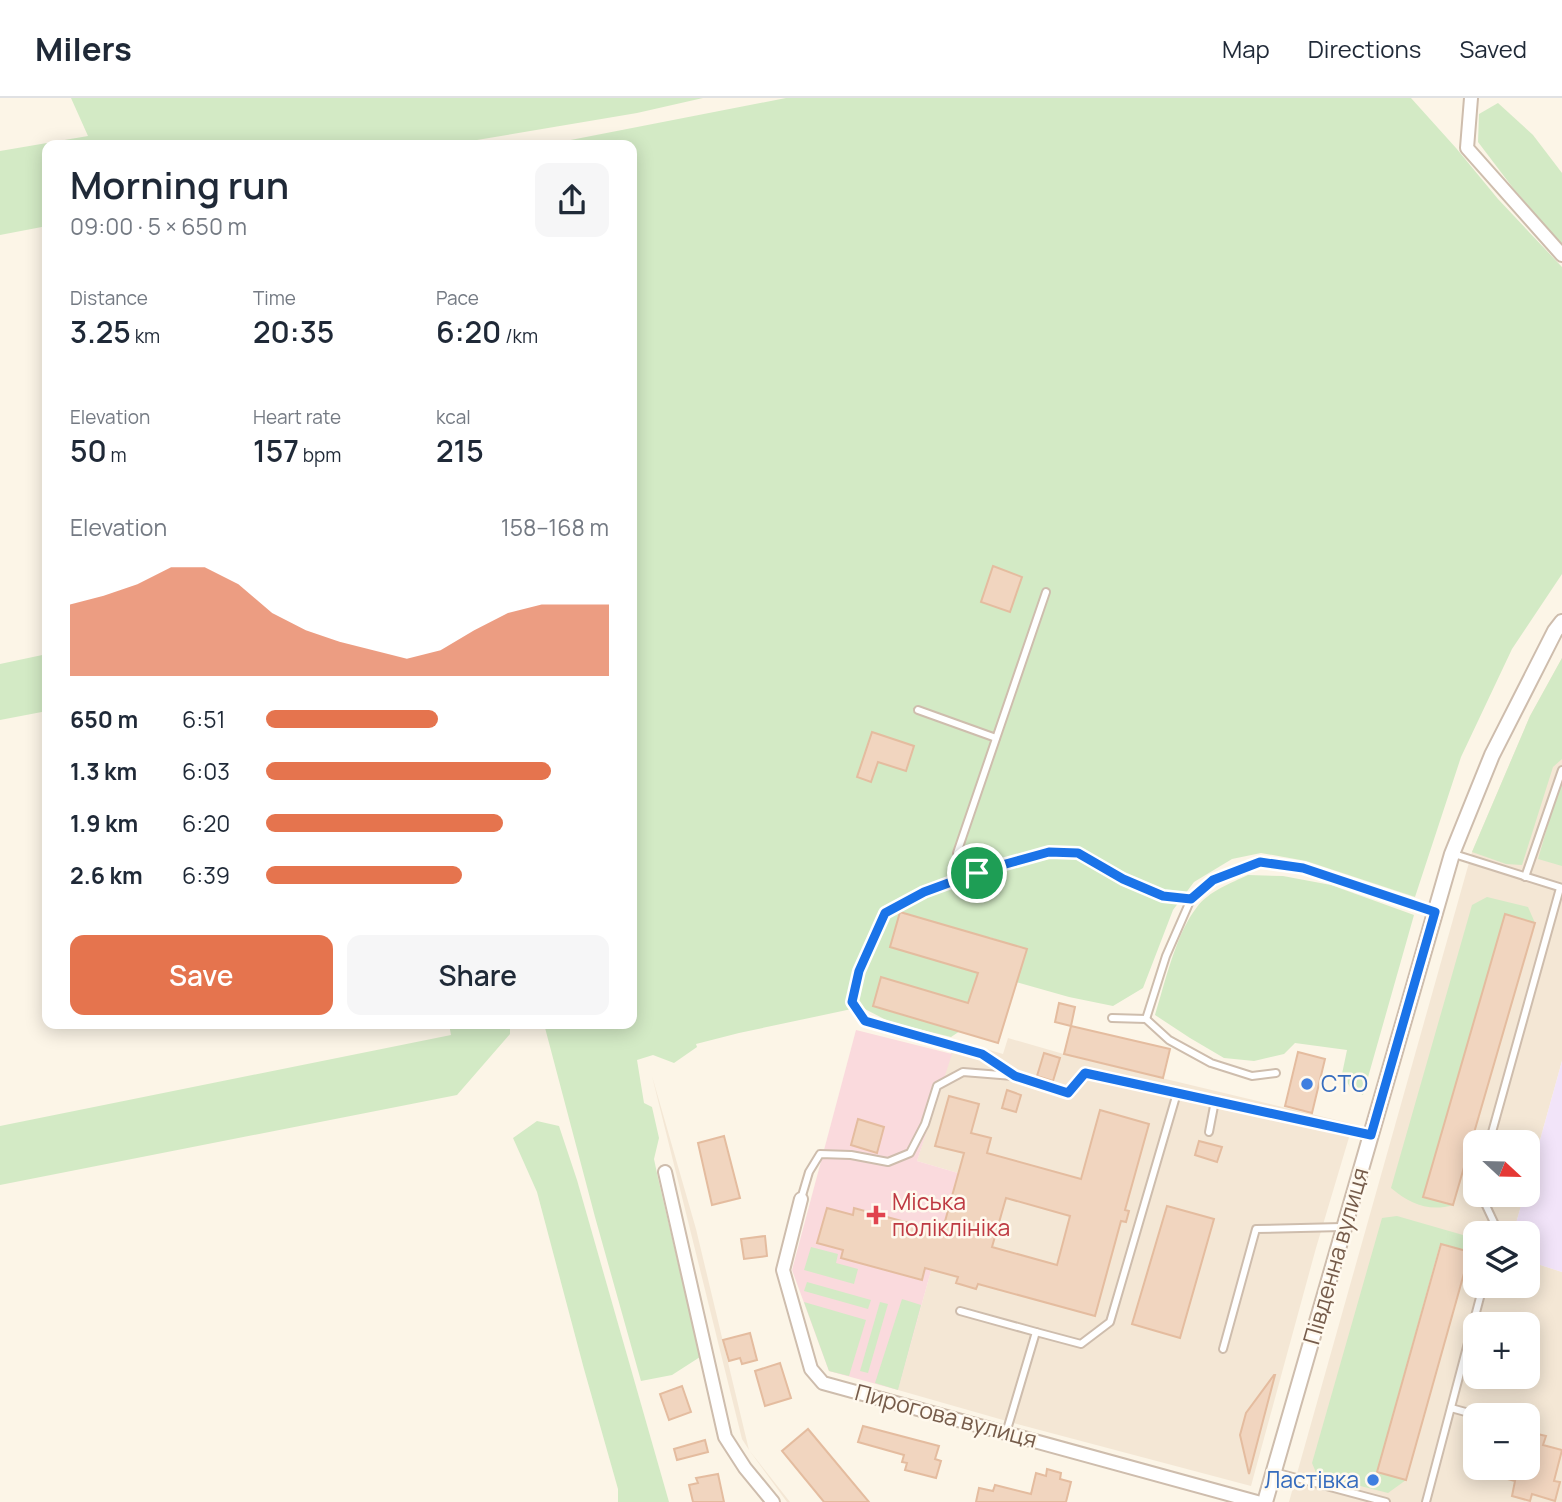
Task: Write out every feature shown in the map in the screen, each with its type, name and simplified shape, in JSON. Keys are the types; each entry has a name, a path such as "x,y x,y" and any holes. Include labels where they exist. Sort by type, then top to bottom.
{"street":[{"path":"1471,98 1466,148 1562,255"},
{"name":"Південна вулиця","path":"1265,1502 1452,854 1492,755 1562,622"},
{"path":"665,1172 725,1437 745,1468 773,1502"},
{"name":"Пирогова вулиця","path":"802,1199 783,1270 811,1369 824,1383 1257,1502"}],"lane":[{"path":"977,873 957,853 1046,592"},
{"path":"918,710 996,738"},
{"path":"1525,877 1562,770"},
{"path":"1015,1076 982,1054 865,1021 852,1002 859,971 885,913 924,892 1049,852 1078,853 1123,879 1163,896 1191,899"},
{"path":"1452,854 1561,888 1493,1130"},
{"path":"1146,1019 1166,956 1191,899 1213,880 1260,862 1303,868 1435,912"},
{"path":"1112,1018 1146,1019 1168,1040 1211,1063 1252,1076 1276,1073"},
{"path":"802,1199 808,1172 820,1154 851,1155 888,1163 910,1153 925,1124 937,1086 963,1072 1015,1076 1068,1093 1085,1073 1371,1135"},
{"path":"960,1311 1080,1344 1110,1322 1177,1093"},
{"path":"1209,1132 1216,1101"},
{"path":"1223,1349 1256,1229 1344,1227"},
{"path":"1426,1502 1480,1298"},
{"path":"1006,1433 1036,1332"},
{"path":"1451,1408 1463,1411"},
{"path":"1274,1472 1386,1502"}],"shaded area":[{"path":"1562,658 1562,1061 1540,1140 1540,1130 1463,1130 1463,1208 1520,1208 1517,1221 1463,1221 1463,1298 1540,1298 1540,1265 1562,1272 1562,1502 1289,1502 1472,852 1530,716"},
{"name":"Міська поліклініка","path":"856,1030 952,1054 917,1161 958,1173 898,1390 829,1371 792,1270"},
{"path":"1008,1038 1074,1057 1353,1124 1251,1486 898,1390 958,1173 917,1161 955,1040 1003,1054"},
{"path":"1562,1061 1562,1272 1540,1265 1540,1221 1517,1221 1520,1208 1540,1208 1540,1140"},
{"path":"652,1076 696,1229 749,1450 742,1439"},
{"path":"749,1450 790,1502 787,1502"}],"green space":[{"path":"71,98 703,98 637,113 477,140 65,140 88,136"},
{"path":"786,98 1411,98 1498,199 1562,267 1562,574 1512,649 1461,757 1415,897 1306,861 1261,853 1232,859 1194,882 1173,910 1143,988 1113,1006 1016,982 1026,949 989,937 960,1031 951,1037 890,1022 861,1007 696,1044 697,1047 674,1063 653,1055 637,1060 644,1103 652,1107 659,1138 654,1159 700,1357 672,1375 641,1381 545,1029 637,1029 637,140 571,140"},
{"path":"1498,103 1533,135 1562,173 1562,245 1478,142 1479,114"},
{"path":"42,144 42,227 0,235 0,151"},
{"path":"42,655 42,712 0,720 0,664"},
{"path":"1562,658 1562,759 1553,767 1522,865 1506,864 1472,852 1530,716"},
{"path":"1562,783 1562,866 1538,859"},
{"path":"1248,875 1283,876 1331,885 1414,915 1363,1095 1350,1087 1342,1074 1347,1050 1295,1043 1284,1054 1254,1061 1224,1058 1155,1015 1183,930 1197,907 1208,896"},
{"path":"1487,897 1528,907 1535,923 1505,915 1423,1196 1453,1205 1428,1207 1405,1198 1391,1188 1472,905"},
{"path":"450,1029 510,1029 510,1034 457,1095 0,1185 0,1126 451,1035"},
{"path":"537,1121 559,1126 577,1180 669,1502 618,1502 618,1489 537,1192 513,1138"},
{"path":"1397,1216 1463,1235 1463,1250 1440,1244 1377,1471 1406,1480 1388,1493 1317,1475 1312,1463 1382,1218"},
{"path":"811,1247 838,1254 836,1263 858,1269 854,1284 804,1270"},
{"path":"807,1282 871,1300 868,1309 804,1291"},
{"path":"902,1299 921,1305 898,1390 875,1383"},
{"path":"804,1302 866,1320 849,1376 829,1371"},
{"path":"880,1302 888,1304 868,1373 860,1371"}],"building":[{"path":"993,566 1022,577 1010,612 981,602"},
{"path":"872,732 914,746 906,771 878,762 871,782 857,777"},
{"path":"900,912 1027,949 998,1043 873,1006 881,977 968,1003 978,973 890,947"},
{"path":"1505,914 1535,923 1475,1130 1463,1130 1463,1171 1453,1205 1423,1197"},
{"path":"1059,1003 1075,1007 1071,1026 1055,1022"},
{"path":"1071,1026 1170,1049 1163,1078 1064,1054"},
{"path":"1298,1052 1325,1059 1312,1113 1285,1106"},
{"path":"1044,1053 1060,1058 1053,1081 1037,1076"},
{"path":"1007,1090 1021,1095 1016,1112 1002,1108"},
{"path":"949,1096 979,1104 971,1133 991,1138 987,1153 1081,1179 1100,1110 1149,1124 1125,1210 1129,1211 1126,1222 1121,1221 1095,1316 978,1284 976,1289 956,1283 958,1277 925,1268 922,1280 841,1258 843,1250 817,1243 827,1208 853,1215 854,1208 942,1232 964,1153 935,1146","holes":["1006,1198 1070,1216 1057,1265 992,1247"]},
{"path":"858,1119 884,1127 877,1153 851,1145"},
{"path":"724,1136 740,1198 712,1205 698,1143"},
{"path":"1199,1141 1222,1147 1217,1162 1195,1155"},
{"path":"1167,1206 1214,1219 1180,1338 1132,1324"},
{"path":"765,1236 767,1256 744,1259 741,1239"},
{"path":"1441,1244 1463,1250 1463,1277 1406,1480 1377,1472"},
{"path":"750,1333 757,1360 742,1364 740,1358 729,1361 723,1340"},
{"path":"780,1363 791,1398 765,1406 755,1371"},
{"path":"1274,1375 1249,1474 1240,1435 1246,1413"},
{"path":"682,1386 691,1412 669,1420 660,1394"},
{"path":"863,1426 939,1446 935,1459 941,1461 936,1478 905,1470 907,1463 902,1462 904,1455 858,1442"},
{"path":"808,1429 869,1502 824,1502 782,1451"},
{"path":"1540,1435 1546,1436 1543,1445 1562,1450 1554,1481 1560,1482 1555,1501 1532,1494 1530,1501 1512,1496 1515,1481 1511,1480 1540,1480"},
{"path":"705,1440 708,1452 677,1460 674,1449"},
{"path":"1047,1469 1061,1473 1060,1479 1071,1482 1066,1502 976,1502 979,1488 993,1491 995,1485 1031,1494 1036,1473 1046,1476"},
{"path":"718,1474 724,1502 693,1502 689,1485 698,1483 696,1478"}],"place":[{"name":"СТО","path":"1307,1084"},
{"name":"Міська поліклініка","path":"876,1215"},
{"name":"Ластівка","path":"1373,1480"}],"route":[{"path":"1049,852 1078,853 1123,879 1163,896 1191,899 1213,880 1260,862 1303,868 1435,912 1371,1135 1085,1073 1068,1093 1015,1076 982,1054 865,1021 852,1002 859,971 885,913 924,892 977,873 1049,852"}]}
